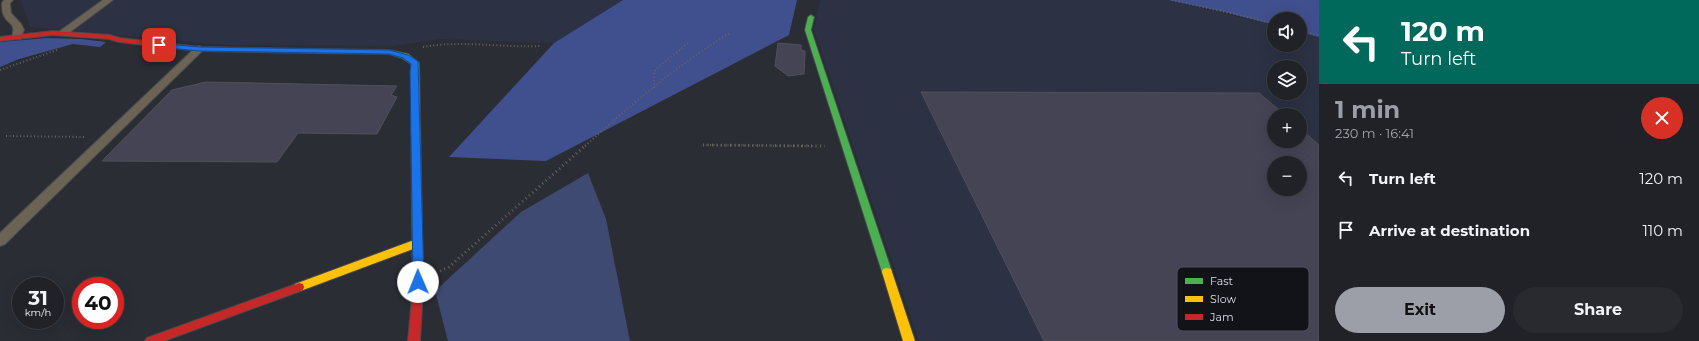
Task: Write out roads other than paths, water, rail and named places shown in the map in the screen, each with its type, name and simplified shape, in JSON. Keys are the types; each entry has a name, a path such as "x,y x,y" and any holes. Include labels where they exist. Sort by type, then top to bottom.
{"street":[{"path":"811,17 808,30 909,341"},
{"path":"0,39 39,34 63,33 110,37 119,40 199,49 389,52 405,56 415,63 418,282 414,341"},
{"path":"151,341 418,243"}],"lane":[{"path":"9,0 6,3 7,14 18,26 19,30 17,37"},
{"path":"63,33 109,0"},
{"path":"0,241 199,49"}]}
